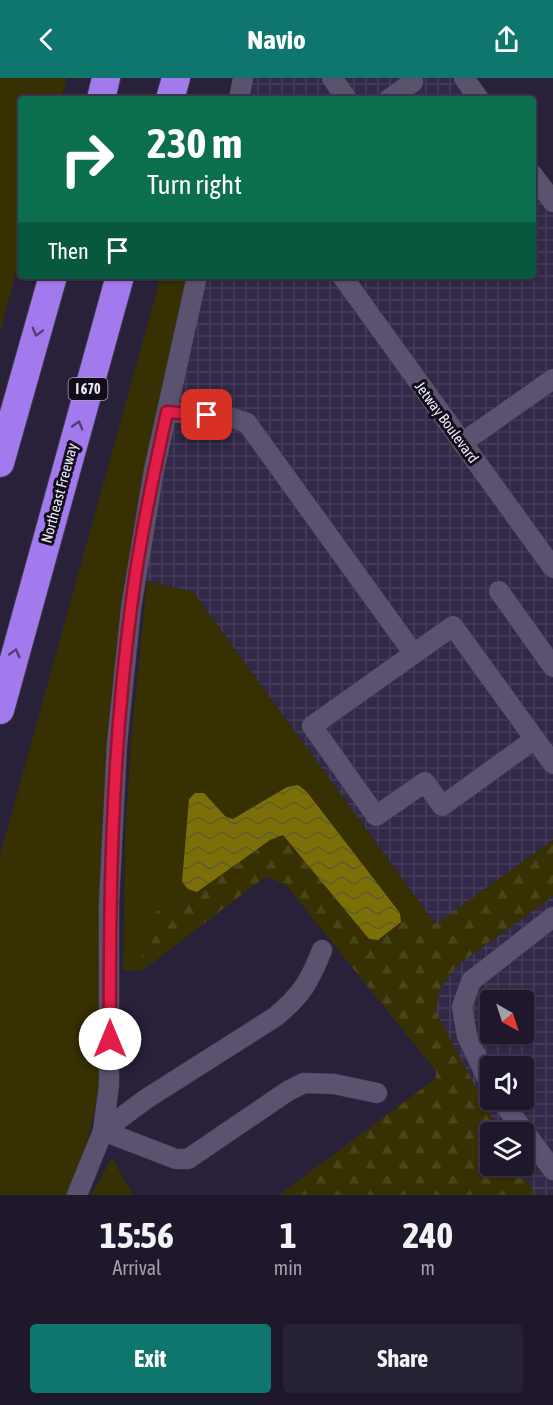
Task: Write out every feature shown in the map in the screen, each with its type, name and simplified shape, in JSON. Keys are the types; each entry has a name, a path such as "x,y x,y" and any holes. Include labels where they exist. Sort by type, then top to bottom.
{"highway":[{"path":"102,96 106,78"},
{"path":"171,96 176,78"},
{"path":"0,463 52,279"},
{"name":"Northeast Freeway","path":"0,710 119,279"}],"street":[{"path":"240,96 243,78"},
{"path":"332,78 344,96"},
{"path":"465,79 476,96"},
{"path":"393,96 413,82"},
{"path":"536,179 553,202"},
{"path":"77,1195 103,1131 110,1085 109,903 117,744 131,608 154,470 196,279"},
{"name":"Jetway Boulevard","path":"344,279 552,564"},
{"path":"462,443 553,379"},
{"path":"167,412 227,416 247,423 414,654"},
{"path":"499,591 553,667"},
{"path":"535,739 442,806 425,782 376,816 312,726 453,626 535,739 553,764"},
{"path":"480,1063 467,1036 462,1007 471,981 553,917"},
{"path":"103,1131 146,1100 275,1017 294,1001 313,975 322,950"},
{"path":"103,1131 176,1159 188,1159 288,1091 304,1083 334,1084 377,1093"},
{"path":"508,1110 553,1170"}],"shaded area":[{"path":"234,78 475,78 488,96 230,96"},
{"path":"536,165 553,190 553,840 436,925 193,592 127,576 188,279 536,279"},
{"path":"553,896 553,1195 536,1195 523,1176 534,1176 534,1122 494,1122 487,1110 534,1110 534,1056 480,1056 480,1096 436,1013 440,988 458,965"}],"green space":[{"path":"0,78 67,78 62,96 18,96 18,264 0,333"},
{"path":"160,279 188,279 161,395 101,889 97,1101 83,1159 67,1195 0,1195 0,855"},
{"path":"147,581 193,592 436,925 401,922 400,913 307,792 287,787 233,819 226,817 204,793 188,889 197,892 155,912 143,963 151,964 140,971 123,970 125,834 131,741"},
{"path":"283,835 369,938 378,940 401,922 436,924 553,840 553,896 458,965 440,988 436,1012 480,1096 480,1110 487,1110 494,1122 480,1122 480,1176 523,1176 536,1195 279,1195 435,1079 436,1071 285,884 265,877 151,964 143,963 141,946 155,912 197,892 270,840"},
{"path":"112,1158 133,1195 91,1195"}],"water":[{"path":"298,785 307,792 400,913 401,922 378,940 369,939 283,835 270,840 197,892 188,889 182,882 189,799 195,793 204,793 226,817 233,819 287,787"}],"route":[{"path":"110,1039 109,903 117,744 131,608 154,470 167,412 207,415"}]}
